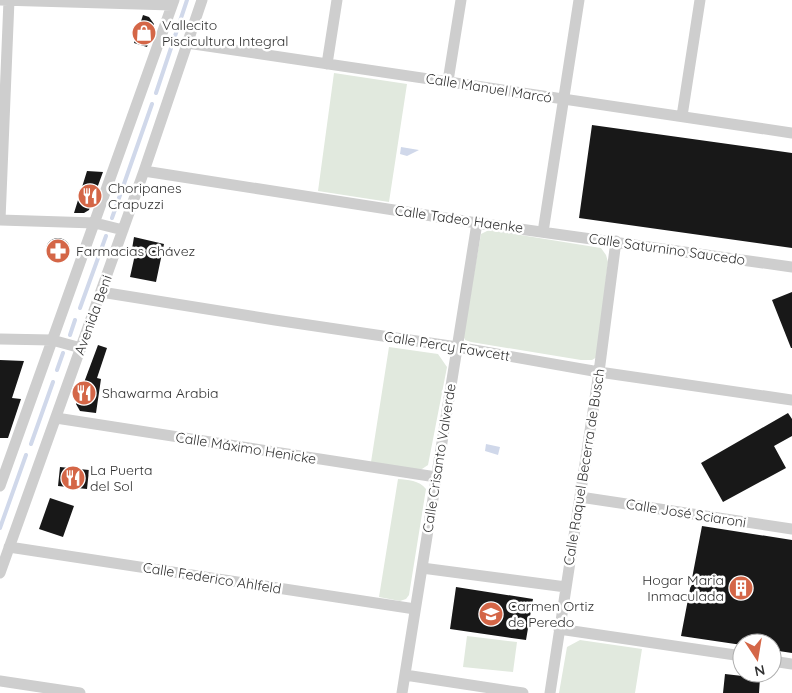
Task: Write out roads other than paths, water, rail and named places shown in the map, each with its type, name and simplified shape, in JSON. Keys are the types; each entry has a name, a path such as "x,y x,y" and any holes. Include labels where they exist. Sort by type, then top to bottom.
{"street":[{"path":"0,0 173,2 52,340 5,457 0,486"},
{"path":"9,0 0,220 95,223 123,230"},
{"name":"Avenida Beni","path":"0,573 123,230 202,0"},
{"path":"327,64 337,0"},
{"path":"448,82 461,0"},
{"name":"Calle Tadeo Haenke","path":"144,170 543,232 580,0"},
{"path":"682,116 700,0"},
{"name":"Calle Manuel Marcó","path":"187,43 792,133"},
{"name":"Calle Crisanto Valverde","path":"402,693 476,223"},
{"name":"Calle Saturnino Saucedo","path":"543,232 792,267"},
{"name":"Calle Raquel Becerra de Busch","path":"550,693 599,372 616,241"},
{"name":"Calle Percy Fawcett","path":"101,292 457,347 599,372 792,400"},
{"path":"0,339 52,340 81,348"},
{"name":"Calle Máximo Henicke","path":"56,418 436,478"},
{"name":"Calle José Sciaroni","path":"580,497 792,529"},
{"name":"Calle Federico Ahlfeld","path":"9,547 416,609"},
{"path":"422,568 566,587"},
{"path":"560,629 732,655"},
{"path":"405,675 523,693"},
{"path":"0,681 80,693"}],"water":[{"path":"401,147 419,150 407,156 400,154"},
{"path":"486,444 500,447 498,455 485,451"}],"waterway":[{"path":"156,93 187,0"},
{"path":"112,218 152,104"},
{"path":"80,308 106,236"},
{"path":"70,335 75,320"},
{"path":"57,370 63,353"},
{"path":"31,444 53,382"},
{"path":"0,528 26,455"}],"place":[{"name":"Vallecito Piscicultura Integral","path":"144,33"},
{"name":"Choripanes Crapuzzi","path":"90,196"},
{"name":"Farmacias Chávez","path":"58,251"},
{"name":"Shawarma Arabia","path":"84,393"},
{"name":"La Puerta del Sol","path":"73,478"},
{"name":"Hogar Maria Inmaculada","path":"741,588"},
{"name":"Carmen Ortiz de Peredo","path":"491,614"}]}
